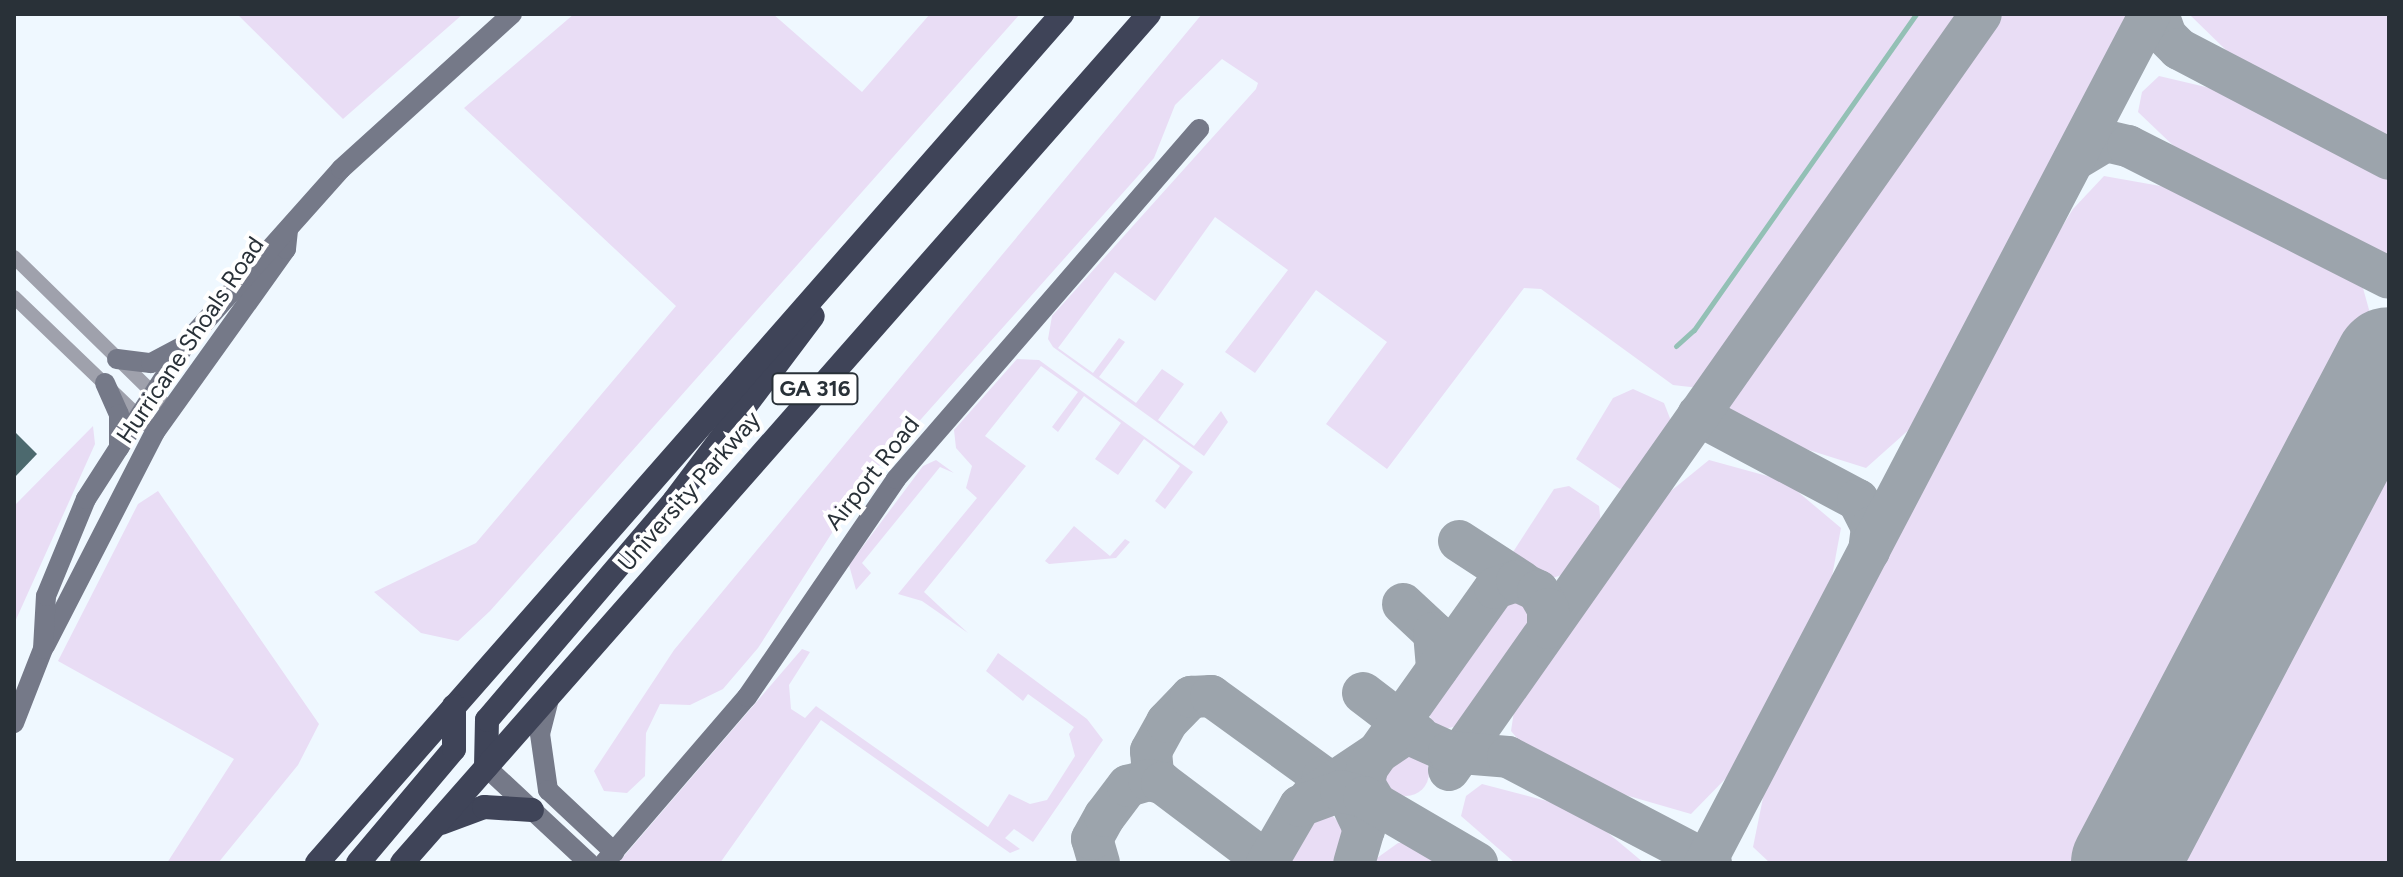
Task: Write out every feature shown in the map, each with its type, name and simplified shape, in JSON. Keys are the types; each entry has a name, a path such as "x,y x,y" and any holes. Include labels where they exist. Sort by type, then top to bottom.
{"highway":[{"name":"University Parkway","path":"317,863 871,227 1062,14"},
{"name":"University Parkway","path":"402,863 1149,14"},
{"path":"486,767 487,720 674,501 834,289 871,227"},
{"path":"358,863 454,749 454,706"},
{"path":"432,828 484,807 532,810"}],"street":[{"name":"Hurricane Shoals Road","path":"14,723 43,649 73,601 147,425 153,395 186,343 268,243 288,230 341,169 512,14"},
{"name":"Airport Road","path":"609,857 755,686 896,479 1199,129"},
{"name":"Hurricane Shoals Road","path":"43,649 46,596 86,499 119,449 169,409 286,249 288,230"},
{"path":"14,257 169,409"},
{"path":"14,297 147,425"},
{"path":"117,359 164,361 186,343"},
{"path":"105,383 119,414 119,449"},
{"path":"552,691 540,734 548,790 609,857"},
{"path":"486,767 589,863"},
{"path":"561,837 571,863"}],"shaded area":[{"path":"237,14 463,14 343,119"},
{"path":"574,14 773,14 862,92 930,14 1020,14 490,611 458,641 421,633 374,592 476,543 676,306 464,108"},
{"path":"1202,14 1964,14 1699,388 1673,385 1541,289 1524,288 1387,469 1326,424 1387,342 1316,290 1255,373 1225,352 1288,270 1215,217 1155,301 1115,272 1058,348 1093,373 1119,338 1125,342 1099,377 1136,403 1162,369 1184,384 1158,420 1194,446 1221,411 1228,422 1204,456 1053,347 1048,339 1052,316 1256,89 1258,83 1222,59 1175,105 1154,158 864,483 758,648 723,689 690,705 660,704 646,733 645,776 627,793 604,791 594,771 674,650"},
{"path":"1998,14 2133,14 1912,427 1866,468 1796,446 1720,410"},
{"path":"2389,14 2389,142 2230,54 2190,15"},
{"path":"2159,76 2210,88 2389,177 2389,256 2359,252 2182,154 2138,112 2142,92"},
{"path":"2104,176 2166,187 2348,278 2363,288 2371,317 2085,863 1770,863 1753,847 1765,788 1807,699 2019,296 2073,209"},
{"path":"1017,359 1039,360 1193,472 1165,509 1155,501 1180,466 1144,439 1118,475 1095,459 1121,423 1084,396 1058,432 1052,427 1078,392 1041,366 985,436 1026,466 924,592 968,633 922,601 898,594 977,498 966,488 972,466 956,448 954,430"},
{"path":"1633,389 1664,403 1673,426 1633,484 1620,489 1576,459 1613,398"},
{"path":"93,426 95,444 14,624 14,506"},
{"path":"2389,440 2389,863 2167,863"},
{"path":"936,460 954,473 940,467 862,563 871,573 856,590 849,565 923,466"},
{"path":"1709,460 1785,481 1841,528 1830,587 1796,658 1732,772 1691,814 1608,790 1528,751 1511,731 1516,698 1650,508"},
{"path":"1569,486 1599,506 1601,524 1570,572 1550,579 1513,552 1554,489"},
{"path":"158,491 319,724 298,765 218,863 167,863 234,759 58,661 138,504"},
{"path":"1074,526 1110,556 1125,539 1130,542 1116,558 1049,564 1045,561"},
{"path":"1521,596 1535,607 1533,625 1462,725 1436,731 1427,709 1505,598"},
{"path":"802,649 810,652 789,685 791,709 805,718 816,706 988,827 1009,794 1030,804 1047,800 1075,756 1069,734 1074,727 1028,694 1023,701 986,671 998,653 1087,719 1103,740 1033,842 1014,829 1005,838 1020,849 1010,853 821,720 720,863 618,863"},
{"path":"1406,750 1422,757 1429,773 1422,789 1406,796 1390,789 1383,773 1390,757"},
{"path":"1482,784 1562,805 1601,827 1644,863 1515,863 1461,816 1466,796"},
{"path":"1331,814 1348,833 1339,863 1283,863 1303,827 1313,816"},
{"path":"1398,843 1408,843 1447,863 1370,863"}],"building":[{"path":"14,431 37,454 14,478"}],"waterway":[{"path":"1676,346 1694,330 1916,14"}],"taxiway":[{"path":"1449,770 1981,14"},
{"path":"1705,863 2150,14"},
{"path":"2158,14 2166,36 2179,49 2389,159"},
{"path":"2074,160 2106,141 2128,146 2389,278"},
{"path":"1698,415 1858,500 1872,527 1869,551"},
{"path":"1459,541 1522,582"},
{"path":"1376,804 1364,784 1367,768 1495,588 1517,581 1538,591 1548,609 1548,628"},
{"path":"1403,604 1434,633 1437,669"},
{"path":"1363,693 1418,735"},
{"path":"1162,783 1153,774 1151,751 1167,722 1191,697 1211,696 1323,777 1355,793"},
{"path":"1310,798 1407,733 1449,752 1508,757 1711,863"},
{"path":"1099,863 1092,839 1105,816 1128,786 1149,780 1162,783 1268,863"},
{"path":"1344,787 1364,829 1354,863"},
{"path":"1267,863 1300,806 1341,791 1364,797 1477,863"}],"runway":[{"path":"2125,863 2389,361"}]}
